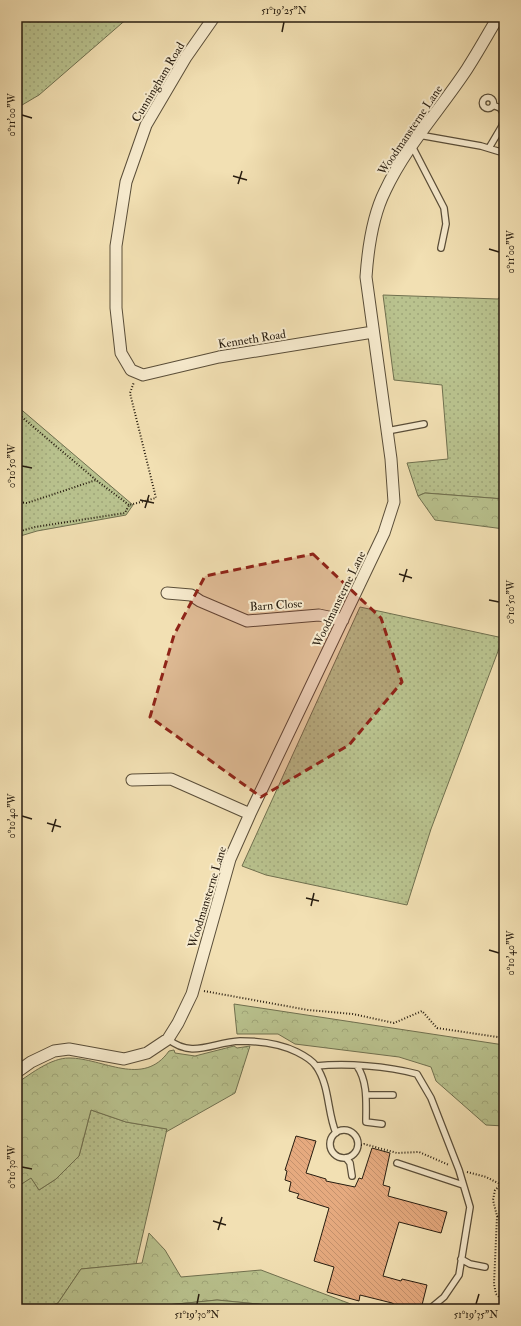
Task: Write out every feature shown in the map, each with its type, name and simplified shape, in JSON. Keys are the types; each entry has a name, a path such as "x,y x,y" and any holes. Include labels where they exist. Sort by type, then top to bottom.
{"street":[{"name":"Cunningham Road","path":"136,373 131,370 121,353 116,308 116,246 126,182 146,125 186,57 214,17"},
{"name":"Woodmansterne Lane","path":"17,1072 31,1062 54,1051 69,1050 124,1059 147,1053 168,1039 178,1023 194,988 230,859 384,533 394,502 387,431 366,277 368,256 374,225 384,191 419,135 467,70 498,17"},
{"name":"Kenneth Road","path":"136,373 143,375 219,357 373,332"},
{"name":"Barn Close","path":"167,593 191,595 200,601 247,621 319,615 343,620"},
{"path":"132,780 171,779 250,814"}],"lane":[{"path":"493,105 500,108 504,114"},
{"path":"489,148 502,126 504,117"},
{"path":"419,135 489,148 504,154"},
{"path":"412,146 444,208 446,224 441,248"},
{"path":"387,431 424,424"},
{"path":"168,1039 177,1047 196,1050 240,1041 284,1045 302,1054 316,1066 330,1104 330,1119 336,1133"},
{"path":"316,1066 333,1064 396,1068 417,1074 431,1098 459,1170 470,1207 459,1275 444,1297 432,1307"},
{"path":"357,1066 363,1074 366,1095 366,1122 382,1124"},
{"path":"366,1095 393,1094"},
{"path":"346,1158 354,1154 358,1146 356,1137 350,1131 340,1131 336,1133 331,1140 331,1149 337,1156 346,1158 350,1163 352,1176"},
{"path":"397,1163 463,1185"},
{"path":"461,1259 470,1264 485,1267"}],"path":[{"path":"17,532 35,527 125,513 129,505 156,498 130,393 136,373"},
{"path":"17,413 96,480 129,505"},
{"path":"17,502 27,503 96,480"},
{"path":"194,988 213,994 308,1010 353,1014 394,1023 422,1011 437,1028 504,1038"},
{"path":"358,1146 364,1144 397,1153 419,1152 459,1170 475,1173 500,1184"},
{"path":"504,1182 495,1190 493,1200 497,1216 494,1284 496,1294 504,1302"},
{"path":"497,1216 504,1222"}],"highlighted area":[{"path":"313,554 381,618 402,682 349,745 261,797 150,717 174,635 205,576"}],"green space":[{"path":"17,17 129,17 39,95 17,108"},
{"path":"504,291 504,499 425,493 418,496 407,463 448,459 442,385 394,380 383,295 498,299"},
{"path":"17,406 133,505 126,515 37,531 17,537"},
{"path":"425,493 504,499 504,529 435,520 418,496"},
{"path":"360,607 503,638 431,829 407,905 266,875 242,866"},
{"path":"234,1004 504,1045 504,1126 486,1125 436,1081 431,1067 399,1057 295,1044 278,1034 237,1034"},
{"path":"234,1046 237,1048 250,1046 235,1093 166,1132 167,1129 126,1122 91,1110 79,1156 56,1179 39,1190 31,1178 17,1187 17,1083 35,1071 55,1060 69,1058 82,1059 122,1068 147,1068 159,1062 169,1051 174,1050 175,1053 195,1056"},
{"path":"91,1110 126,1122 167,1129 136,1264 81,1269 58,1303 43,1309 17,1309 17,1187 31,1177 39,1190 56,1179 79,1156"},
{"path":"149,1233 165,1250 181,1277 261,1270 364,1309 308,1309 217,1300 127,1309 43,1309 58,1303 81,1269 142,1263"},
{"path":"217,1300 308,1309 126,1309"}],"building":[{"path":"296,1136 316,1141 306,1173 326,1179 326,1181 355,1187 359,1178 362,1179 372,1148 390,1153 383,1185 390,1187 388,1196 447,1212 441,1233 399,1222 383,1276 401,1281 402,1279 427,1285 421,1309 404,1306 402,1309 392,1303 360,1295 359,1301 327,1292 334,1267 314,1261 329,1208 297,1198 299,1194 289,1191 291,1182 285,1180 287,1171 285,1170"}]}
